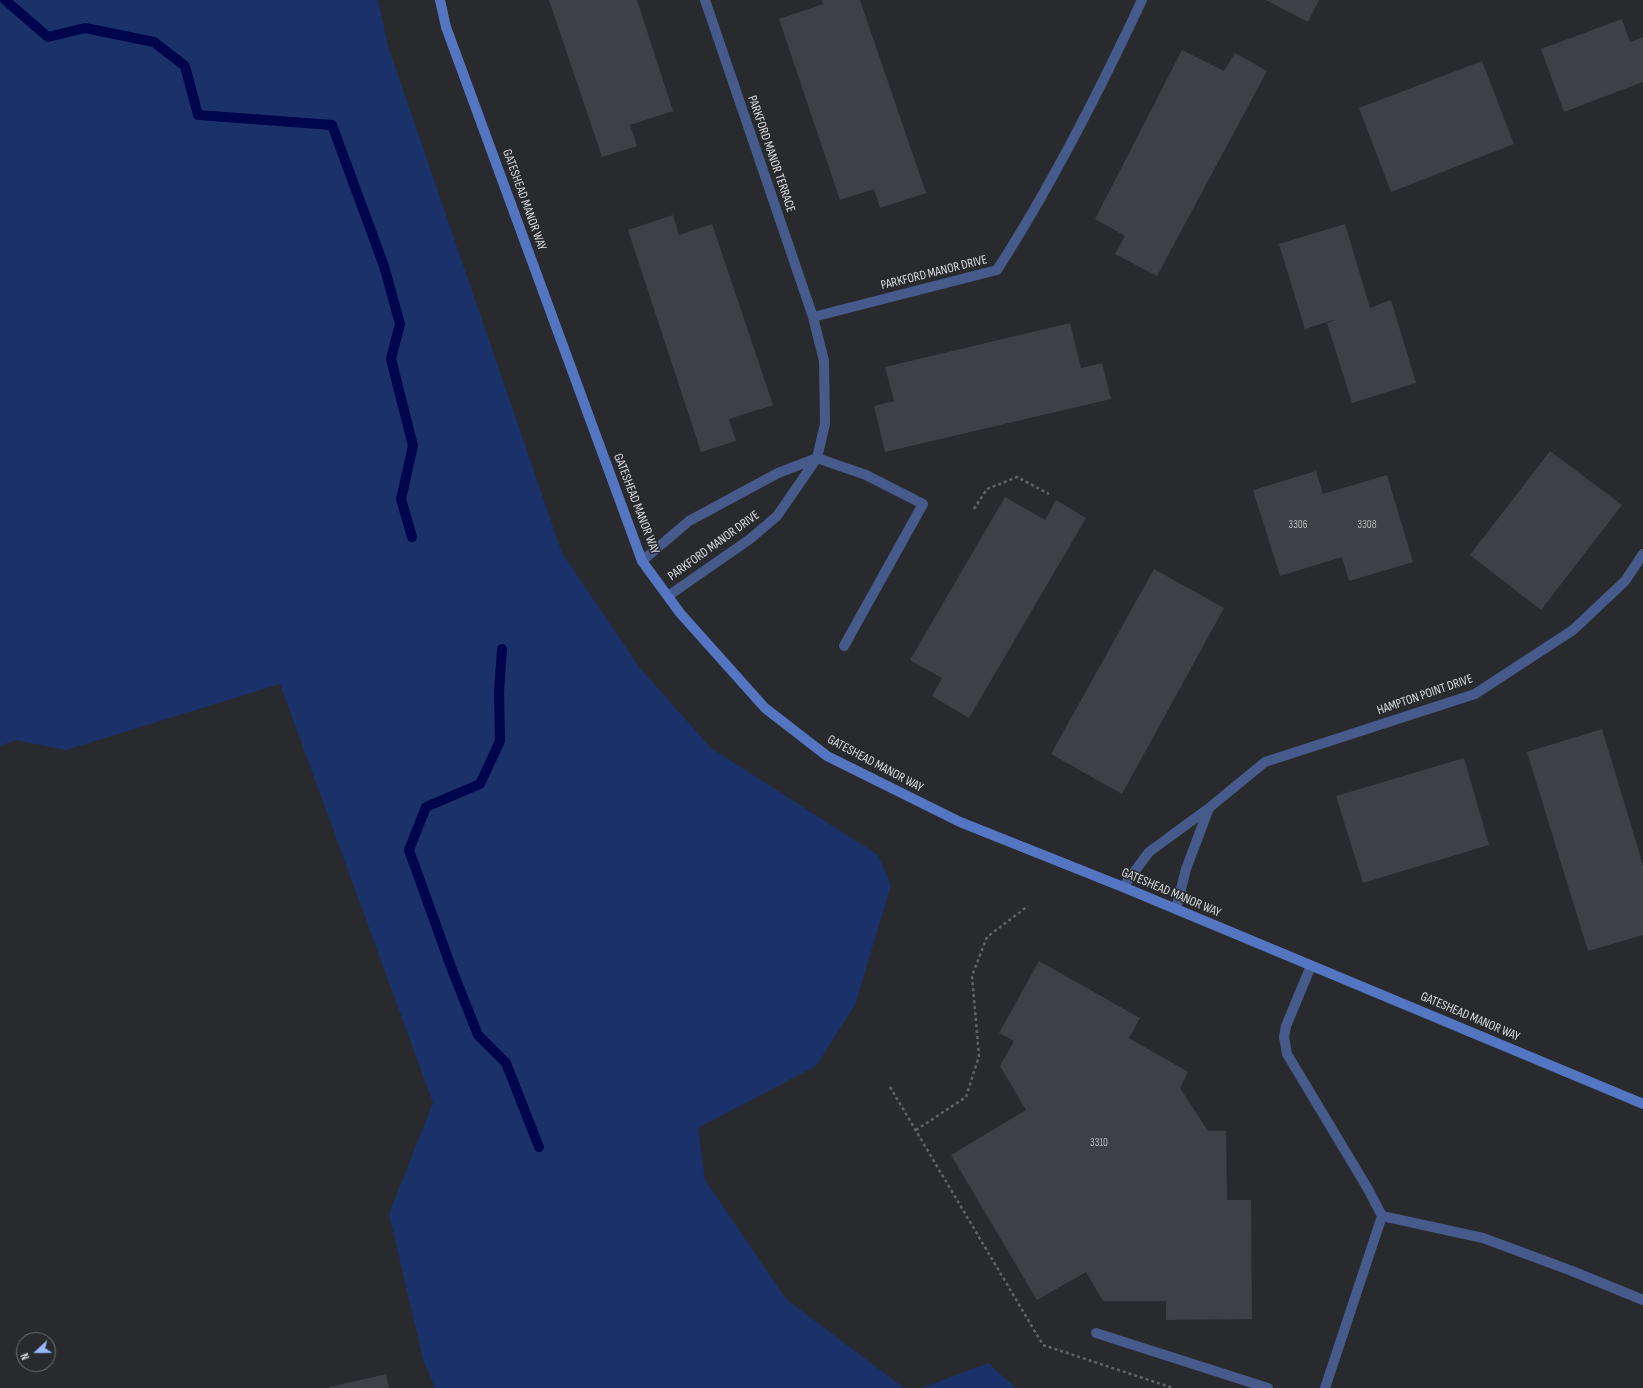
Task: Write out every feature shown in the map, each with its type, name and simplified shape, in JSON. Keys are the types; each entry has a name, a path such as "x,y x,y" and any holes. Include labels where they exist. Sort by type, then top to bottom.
{"street":[{"name":"GATESHEAD MANOR WAY","path":"440,0 446,28 642,561 680,613 765,708 827,756 960,822 1123,887 1643,1104"},
{"name":"PARKFORD MANOR TERRACE","path":"705,0 813,317"},
{"name":"PARKFORD MANOR DRIVE","path":"668,596 750,539 777,516 817,458 825,424 824,361 813,317 997,270 1027,223 1111,65 1142,0"},
{"name":"PARKFORD MANOR DRIVE","path":"642,561 689,521 778,473 817,458"},
{"path":"817,458 866,475 923,504 844,646"},
{"name":"HAMPTON POINT DRIVE","path":"1123,887 1149,852 1209,808 1265,762 1475,694 1573,630 1625,581 1643,554"},
{"name":"HAMPTON POINT DRIVE","path":"1176,909 1186,869 1209,808"},
{"path":"1311,966 1286,1026 1284,1037 1287,1054 1368,1189 1382,1216 1325,1388"},
{"path":"1382,1216 1483,1238 1572,1271 1643,1300"},
{"path":"1096,1333 1268,1388"}],"path":[{"path":"974,509 987,489 1017,476 1049,494"},
{"path":"916,1130 966,1097 979,1056 972,976 987,937 1028,906"},
{"path":"890,1087 1043,1345 1173,1388"}],"shaded area":[{"path":"0,0 378,0 388,46 562,553 639,667 711,748 878,855 891,885 855,1005 816,1066 698,1128 705,1180 786,1299 904,1388 435,1388 423,1359 389,1214 433,1103 280,684 66,750 15,740 0,746"},
{"path":"988,1363 1016,1388 922,1388"}],"building":[{"path":"549,0 637,0 673,111 630,125 637,146 602,157"},
{"path":"822,0 860,0 926,193 880,208 874,189 840,200 779,19 823,4"},
{"path":"1266,0 1319,0 1308,22"},
{"path":"1622,19 1630,42 1643,37 1643,82 1564,112 1541,49"},
{"path":"1182,50 1224,71 1235,53 1267,71 1157,276 1115,254 1125,236 1095,219"},
{"path":"1482,61 1514,144 1391,192 1359,108"},
{"path":"673,215 679,235 712,224 773,405 729,419 736,441 701,452 628,230"},
{"path":"1345,224 1370,308 1391,300 1416,383 1352,403 1327,323 1336,319 1305,329 1279,244"},
{"path":"1070,323 1081,368 1102,363 1111,399 885,452 874,406 894,401 885,367"},
{"path":"1550,451 1622,505 1541,610 1470,555"},
{"path":"1316,471 1323,494 1387,475 1413,562 1349,581 1342,557 1280,576 1253,490"},
{"path":"1005,497 1045,520 1056,500 1086,518 969,718 932,696 942,678 910,660"},
{"path":"1154,569 1224,608 1122,794 1051,754"},
{"path":"1602,729 1643,865 1643,935 1588,951 1527,752"},
{"path":"1464,758 1489,845 1363,883 1336,796"},
{"path":"1039,961 1140,1018 1129,1038 1188,1072 1180,1088 1208,1131 1226,1131 1227,1200 1251,1200 1252,1319 1166,1320 1166,1301 1103,1301 1086,1272 1037,1300 951,1155 1026,1110 1000,1066 1014,1041 999,1033"},
{"path":"386,1374 389,1388 330,1388 330,1387"}],"waterway":[{"path":"5,0 48,37 85,28 154,42 185,66 198,115 332,125 384,266 400,324 391,359 413,446 401,499 412,537"},
{"path":"502,649 499,692 500,741 480,784 426,807 409,850 451,967 478,1035 506,1063 539,1147"}]}
